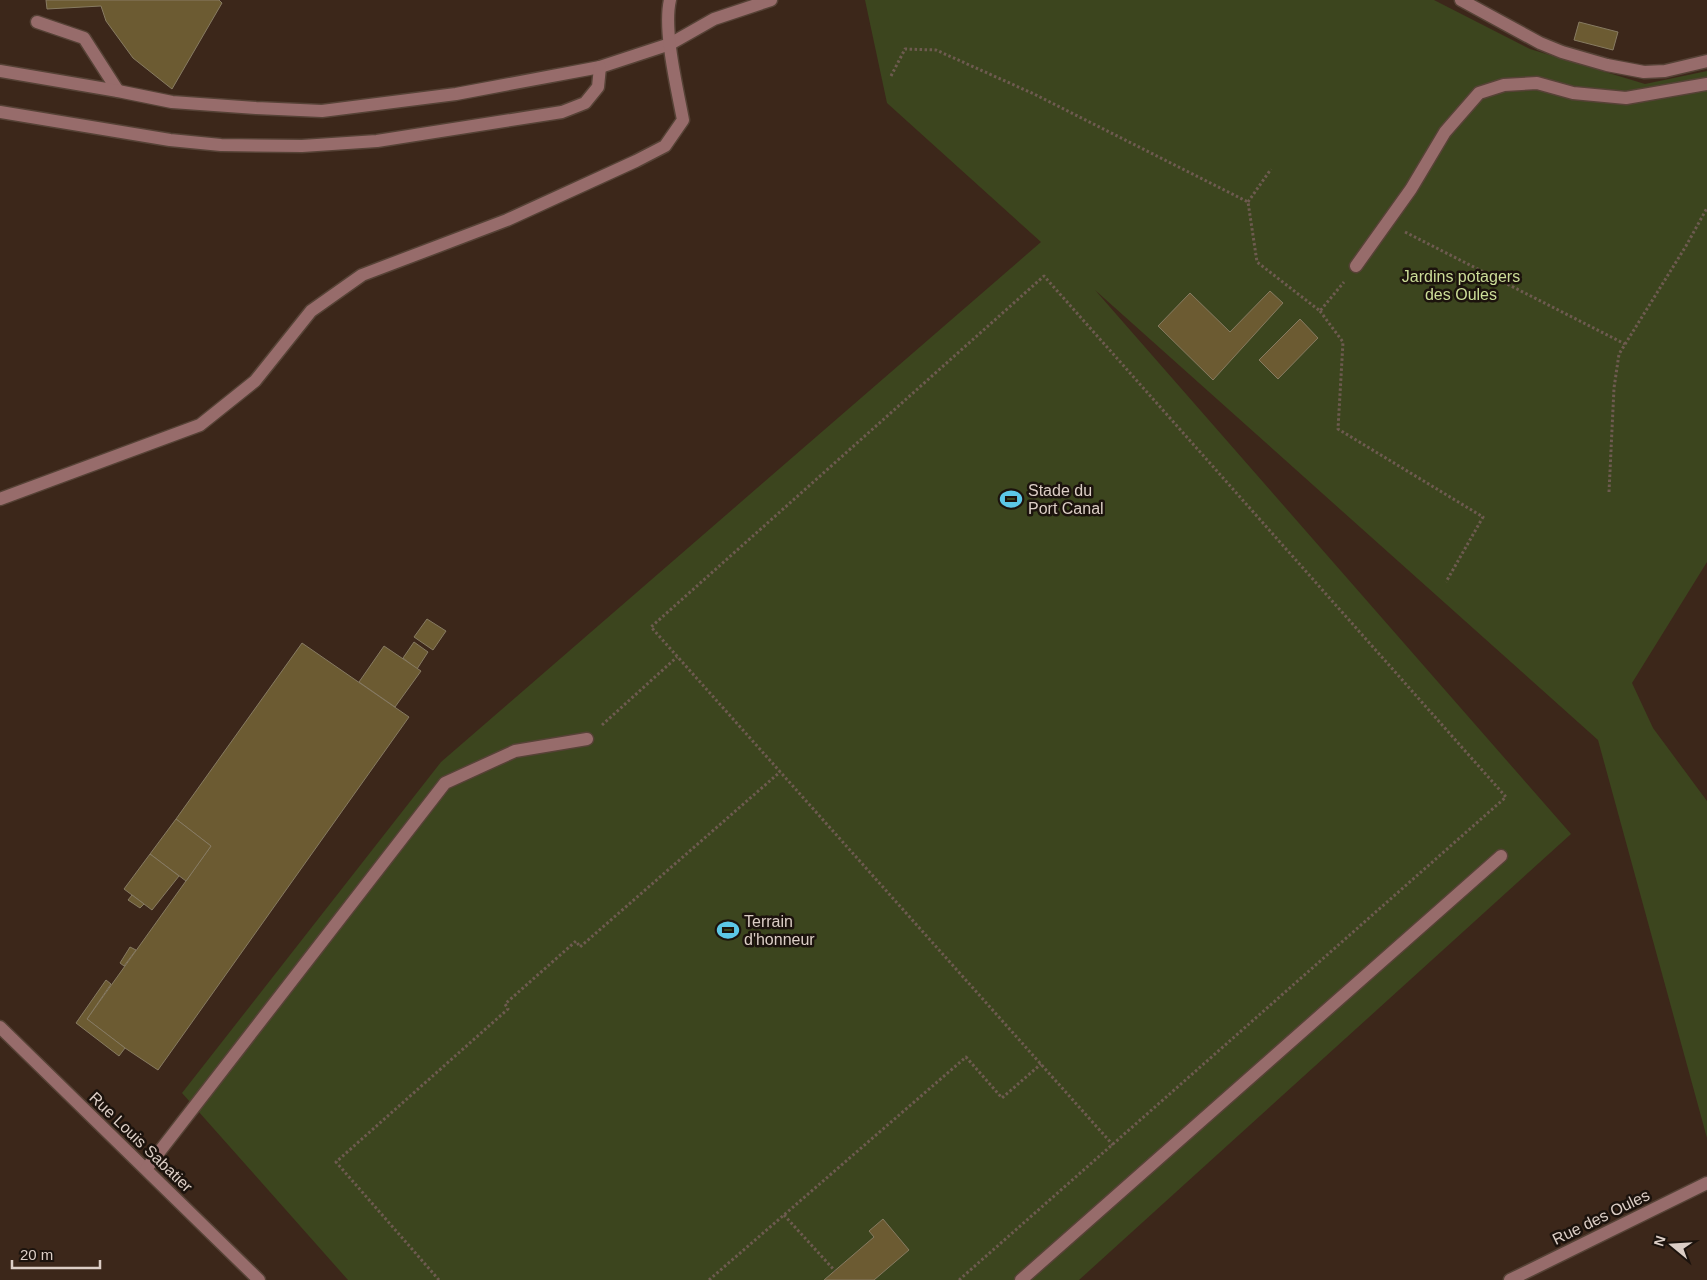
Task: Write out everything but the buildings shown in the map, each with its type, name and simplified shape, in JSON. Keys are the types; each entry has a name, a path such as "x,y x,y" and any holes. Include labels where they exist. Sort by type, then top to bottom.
{"street":[{"path":"0,498 200,425 255,381 312,311 362,275 507,220 636,162 665,146 683,120 670,44 668,8 670,0"},
{"path":"0,71 172,102 322,111 456,94 600,67 670,44 714,19 771,0"},
{"path":"1461,0 1540,43 1562,52 1617,67 1644,72 1665,71 1707,61"},
{"path":"37,22 84,38 118,91"},
{"path":"0,112 170,140 221,146 302,146 377,141 562,112 584,103 598,88 600,67"},
{"path":"1356,266 1411,189 1444,132 1479,93 1504,85 1537,83 1573,93 1626,98 1707,84"},
{"path":"146,1169 445,783 515,751 588,739"},
{"path":"1021,1280 1501,856"},
{"name":"Rue Louis Sabatier","path":"0,1026 259,1280"},
{"name":"Rue des Oules","path":"1510,1280 1707,1183"}],"path":[{"path":"891,76 905,50 936,50 1034,94 1248,202"},
{"path":"1271,169 1248,202 1257,262 1320,311 1343,342 1338,429 1483,517 1446,582"},
{"path":"1610,492 1614,388 1619,354 1686,246 1707,208"},
{"path":"1386,223 1625,344"},
{"path":"1320,311 1356,266"},
{"path":"959,1280 1113,1145 1506,797 1044,276 651,627 1113,1145"},
{"path":"588,739 677,656"},
{"path":"439,1280 336,1162 508,1009 505,1004 561,954 576,942 580,947 780,772"},
{"path":"709,1280 966,1057 1002,1098 1041,1064"},
{"path":"784,1215 835,1271"}],"green space":[{"name":"Stade du Port Canal","path":"865,0 1434,0 1530,49 1645,84 1707,71 1707,562 1632,683 1653,728 1707,801 1707,1138 1598,740 1095,290 1571,834 1079,1280 348,1280 182,1093 441,762 1041,242 887,103"}],"place":[{"name":"Stade du Port Canal","path":"1011,499"},
{"name":"Terrain d'honneur","path":"728,930"}],"park label":[{"name":"Jardins potagers des Oules","path":"1461,285"}]}
